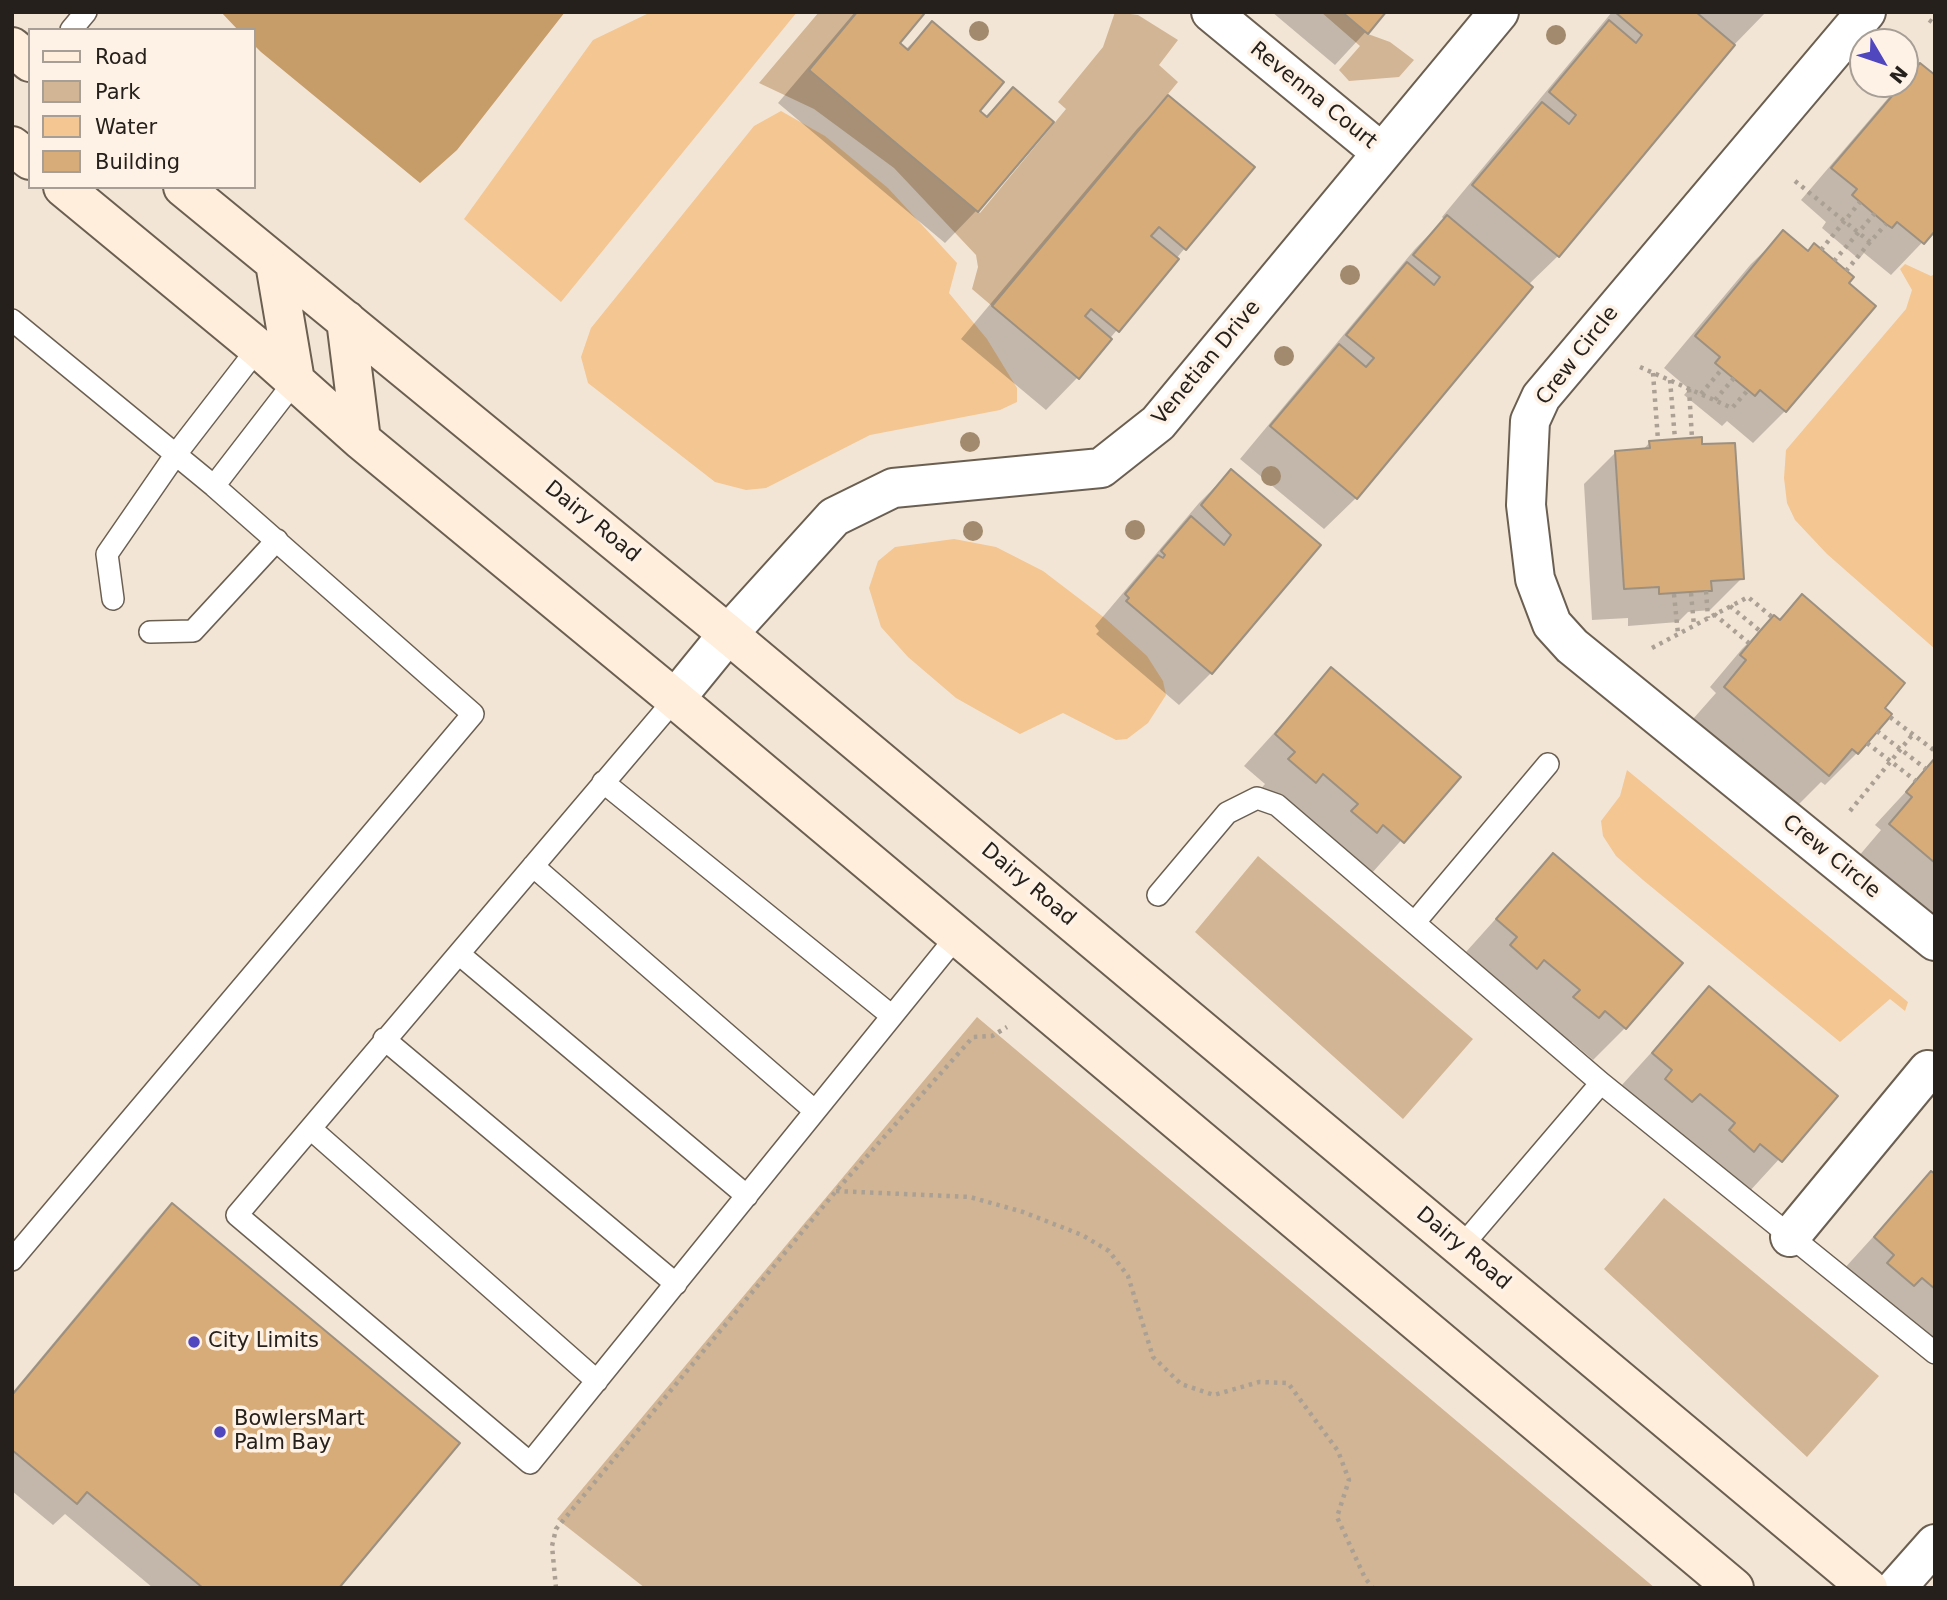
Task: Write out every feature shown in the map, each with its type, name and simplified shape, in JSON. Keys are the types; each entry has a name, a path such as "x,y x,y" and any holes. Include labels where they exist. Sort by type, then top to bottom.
{"street":[{"name":"Revenna Court","path":"1211,12 1382,153"},
{"name":"Venetian Drive","path":"675,699 727,634 834,517 893,488 1101,468 1158,423 1499,12"},
{"name":"Crew Circle","path":"1866,12 1541,397 1530,422 1526,505 1535,579 1552,624 1572,646 1935,941"},
{"path":"12,47 28,60"},
{"path":"12,146 28,158"},
{"path":"65,189 258,348 361,440 675,699 1734,1588"},
{"name":"Dairy Road","path":"185,189 727,634 1868,1588"},
{"path":"275,263 295,381"},
{"path":"346,320 361,440"},
{"path":"1790,1237 1928,1070"},
{"path":"1896,1588 1935,1544"}],"lane":[{"path":"73,28 86,12"},
{"path":"12,320 214,486 473,714 12,1260"},
{"path":"113,599 107,554 176,454 258,348"},
{"path":"214,486 295,381"},
{"path":"150,632 193,631 277,540"},
{"path":"675,699 237,1215 530,1463 957,936"},
{"path":"1415,922 1548,764"},
{"path":"603,782 892,1016"},
{"path":"1158,895 1227,813 1257,798 1277,805 1601,1083 1935,1353"},
{"path":"533,866 816,1111"},
{"path":"459,954 747,1196"},
{"path":"384,1039 676,1284"},
{"path":"1461,1247 1601,1083"},
{"path":"311,1129 597,1381"}],"path":[{"path":"1929,20 1935,24"},
{"path":"1795,181 1870,242"},
{"path":"1821,250 1860,202"},
{"path":"1834,261 1875,214"},
{"path":"1846,271 1886,223"},
{"path":"1640,367 1732,408 1748,390"},
{"path":"1701,394 1722,369"},
{"path":"1653,373 1658,440"},
{"path":"1716,401 1734,378"},
{"path":"1670,380 1675,439"},
{"path":"1689,388 1692,438"},
{"path":"1706,592 1708,618"},
{"path":"1691,593 1694,626"},
{"path":"1674,594 1678,634"},
{"path":"1652,648 1748,597 1772,617"},
{"path":"1730,606 1760,631"},
{"path":"1714,614 1750,644"},
{"path":"1890,716 1935,751"},
{"path":"1877,731 1926,769"},
{"path":"1850,811 1913,734"},
{"path":"1867,743 1916,781"},
{"path":"556,1588 552,1546 556,1529 835,1191 972,1037 992,1036 1011,1024"},
{"path":"835,1191 970,1197 1023,1212 1082,1235 1109,1251 1128,1276 1153,1357 1181,1384 1214,1395 1259,1382 1288,1383 1338,1451 1349,1480 1337,1517 1365,1578 1373,1588"}],"green space":[{"path":"819,12 857,12 809,70 980,213 1066,109 1058,102 1103,47 1115,12 1138,15 1178,40 1159,65 1178,82 992,306 972,289 978,267 976,255 894,168 814,109 759,83"},
{"path":"1321,12 1342,12 1368,34 1390,42 1414,60 1399,77 1349,81 1339,70 1360,46"},
{"path":"1258,856 1473,1039 1403,1119 1195,932"},
{"path":"977,1017 1655,1588 645,1588 557,1519"},
{"path":"1664,1198 1879,1376 1807,1457 1604,1269"}],"shaded area":[{"path":"221,12 565,12 457,150 420,183 261,52 256,47 256,28 236,28"}],"water":[{"path":"651,12 797,12 561,302 464,219 593,40"},
{"path":"781,111 825,136 888,188 957,263 949,293 987,339 1017,388 1017,402 1000,410 870,435 766,488 746,490 715,482 588,383 581,357 591,328 754,126"},
{"path":"1905,264 1931,276 1935,274 1935,649 1827,554 1795,520 1787,503 1784,478 1786,450 1906,309 1912,290 1900,269"},
{"path":"954,539 996,547 1043,571 1106,619 1147,656 1163,681 1166,695 1148,723 1127,739 1116,740 1063,713 1020,734 956,698 908,657 881,627 869,588 878,561 895,547"},
{"path":"1627,770 1908,1002 1905,1011 1890,999 1840,1042 1643,880 1616,856 1603,836 1601,821 1620,796"}],"building":[{"path":"857,12 921,12 924,14 900,43 908,50 932,21 1004,82 980,111 987,117 1013,87 1054,122 978,212 809,70"},
{"path":"1342,12 1386,12 1368,34"},
{"path":"1615,12 1696,12 1735,45 1559,257 1472,185 1542,102 1569,124 1576,115 1549,92 1609,20 1636,43 1642,35"},
{"path":"1919,64 1935,75 1935,231 1924,244 1897,222 1892,228 1886,224 1852,195 1857,189 1831,168 1890,98 1919,98"},
{"path":"1168,95 1255,167 1186,250 1159,227 1151,236 1179,259 1119,332 1091,309 1085,316 1112,339 1079,379 992,306"},
{"path":"1447,215 1533,287 1357,499 1270,426 1339,344 1366,367 1374,358 1346,335 1407,262 1434,285 1440,277 1413,255"},
{"path":"1783,230 1808,251 1814,243 1854,277 1849,283 1876,306 1786,412 1760,390 1755,396 1715,363 1720,357 1695,336"},
{"path":"1702,437 1702,444 1735,443 1744,579 1711,581 1712,591 1659,594 1659,587 1624,589 1615,451 1650,448 1649,441"},
{"path":"1231,469 1321,545 1212,674 1126,601 1129,598 1125,594 1158,555 1163,558 1165,555 1161,551 1191,516 1224,545 1231,535 1201,505"},
{"path":"1802,594 1905,683 1885,708 1892,714 1890,717 1858,754 1852,749 1829,776 1724,687 1746,660 1740,655 1760,631 1774,615 1780,620"},
{"path":"1331,667 1461,777 1404,843 1383,825 1377,833 1351,811 1358,804 1323,774 1316,783 1288,759 1295,752 1275,734"},
{"path":"1935,758 1935,863 1889,824 1912,797 1906,792"},
{"path":"1553,853 1683,963 1626,1029 1605,1011 1599,1018 1573,997 1580,990 1544,960 1537,969 1510,945 1517,937 1496,919"},
{"path":"1709,986 1838,1096 1782,1162 1760,1144 1754,1152 1729,1130 1735,1123 1700,1094 1692,1102 1665,1079 1672,1070 1652,1053"},
{"path":"1931,1171 1935,1174 1935,1289 1922,1278 1914,1286 1887,1263 1894,1255 1874,1237"},
{"path":"172,1203 460,1443 339,1588 203,1588 87,1492 77,1504 12,1450 12,1395"}],"place":[{"name":"City Limits","path":"194,1342"},
{"name":"BowlersMart Palm Bay","path":"220,1432"}]}
